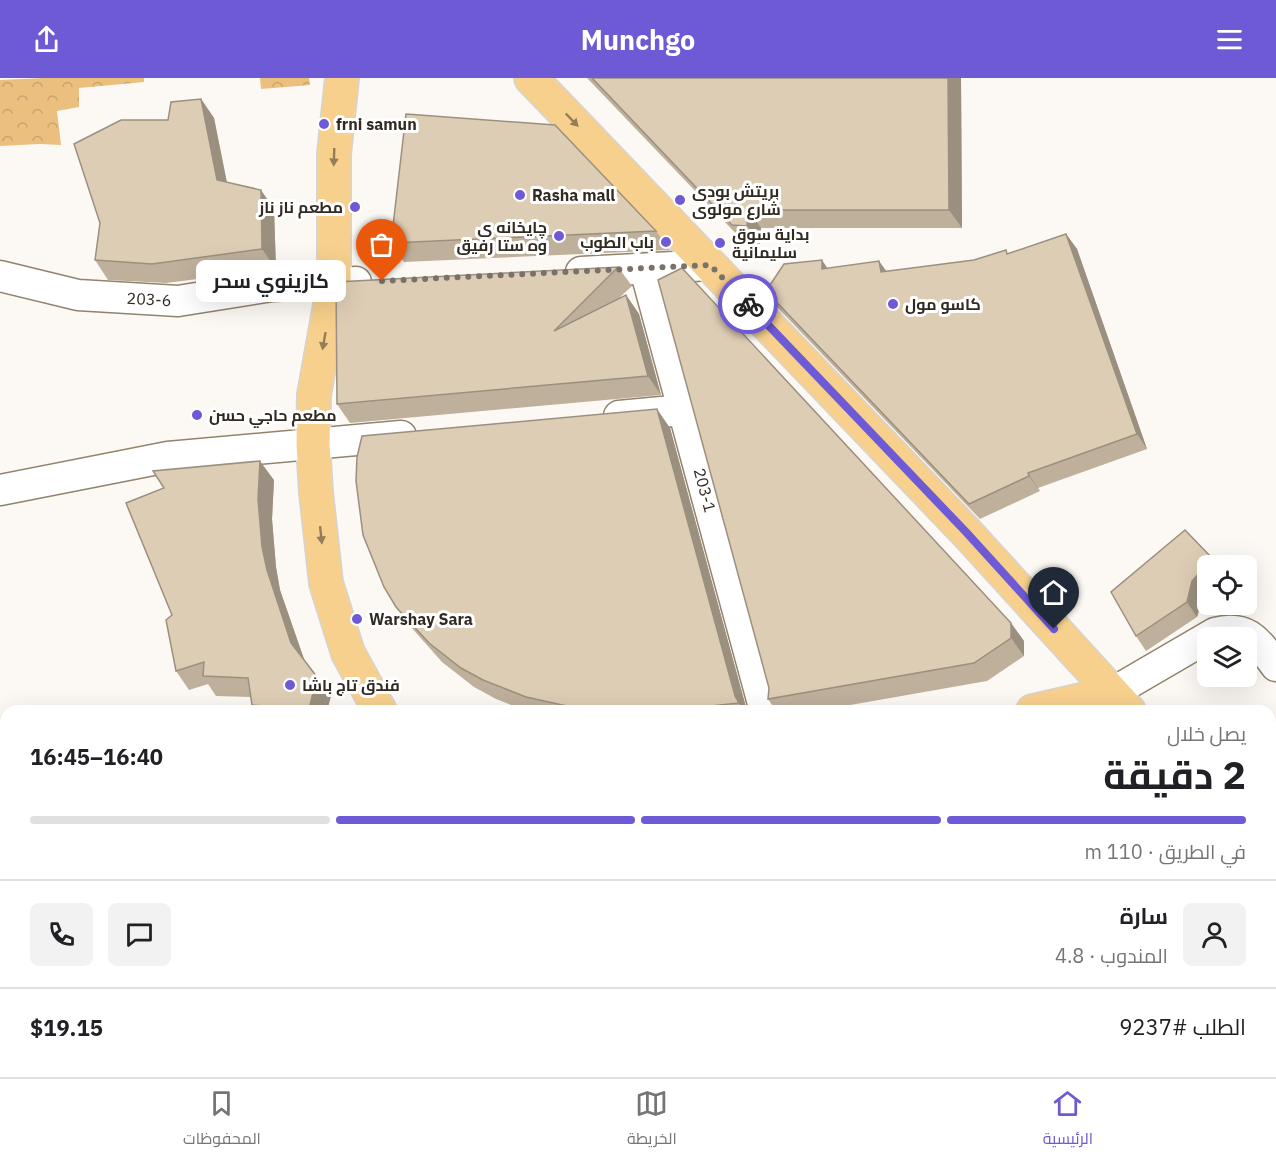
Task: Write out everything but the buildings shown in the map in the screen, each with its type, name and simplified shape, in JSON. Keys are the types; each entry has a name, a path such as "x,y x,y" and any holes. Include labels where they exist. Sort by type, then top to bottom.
{"main road":[{"path":"342,78 334,154 334,284 314,395 313,444 326,583 348,652 377,705"},
{"path":"531,78 966,532 1121,702"},
{"path":"1092,705 1121,702"}],"street":[{"path":"549,273 710,265"},
{"name":"203-1","path":"645,269 763,705"},
{"name":"203-6","path":"0,276 78,296 178,301 273,286 382,281"},
{"path":"588,419 683,410"},
{"path":"0,490 168,457 433,433"},
{"path":"1121,702 1215,633 1229,629 1241,630 1254,638 1276,666"}],"green space":[{"path":"144,78 144,82 79,88 79,107 57,111 61,145 0,146 0,80"},
{"path":"260,78 309,78 310,85 261,89"}],"way so far":[{"path":"382,281 710,265 748,304"}],"place":[{"name":"frni samun","path":"324,124"},
{"name":"Rasha mall","path":"520,195"},
{"name":"بريتش بودى شارع مولوى","path":"680,200"},
{"name":"مطعم ناز ناز","path":"355,207"},
{"name":"چايخانه ى وه ستا رفيق","path":"559,236"},
{"name":"باب الطوب","path":"666,242"},
{"name":"بداية سوق سليمانية","path":"720,243"},
{"name":"كازينوي سحر","path":"382,281"},
{"name":"كاسو مول","path":"893,304"},
{"name":"مطعم حاجي حسن","path":"197,415"},
{"name":"Warshay Sara","path":"357,619"},
{"name":"فندق تاج باشا","path":"290,685"}],"route":[{"path":"748,304 966,532 1054,629"}]}
